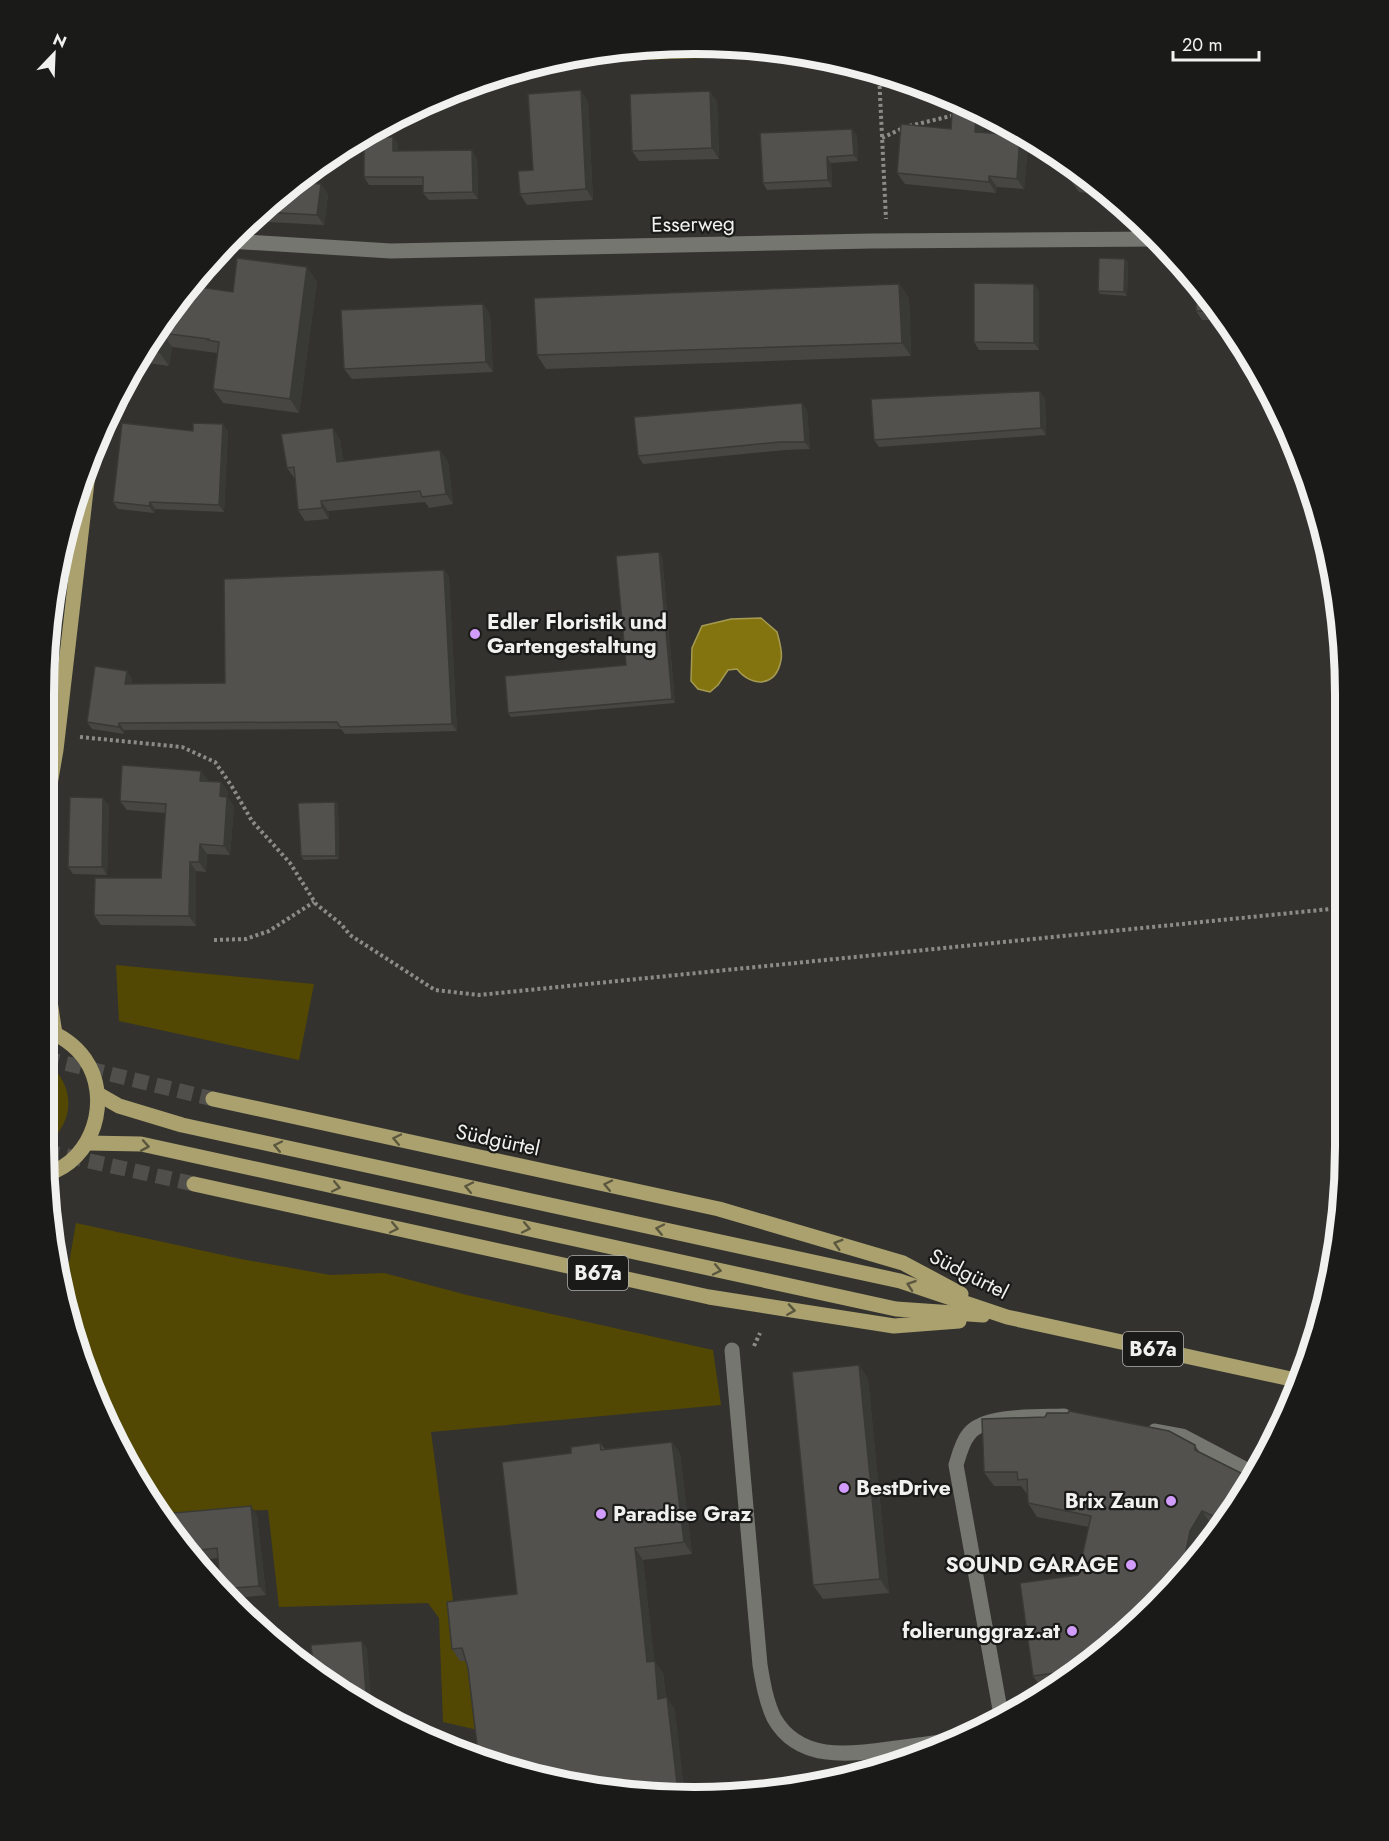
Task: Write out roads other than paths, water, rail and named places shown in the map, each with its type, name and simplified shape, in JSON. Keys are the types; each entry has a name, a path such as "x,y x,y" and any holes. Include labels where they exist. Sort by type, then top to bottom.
{"main road":[{"path":"54,759 84,503"},
{"path":"54,1034 71,1044 84,1059 93,1075 98,1094 96,1121 87,1143 55,1173"},
{"path":"98,1094 119,1106 182,1125 900,1281 1006,1317"},
{"name":"Südgürtel","path":"213,1100 719,1209 903,1263 1006,1317"},
{"path":"87,1143 141,1144 896,1309 1006,1317"},
{"name":"Südgürtel","path":"194,1184 709,1297 894,1326 1006,1317"},
{"name":"B67a","path":"1006,1317 1291,1379"}],"street":[{"name":"Esserweg","path":"242,242 391,251 887,241 1144,239"},
{"path":"732,1350 760,1665 765,1691 774,1717 783,1730 796,1742 810,1750 824,1753 862,1753 923,1745"},
{"path":"1001,1709 956,1465 969,1434 977,1427 991,1421 1079,1415"},
{"path":"1136,1427 1182,1436 1247,1470"}],"tunnel":[{"path":"54,1060 213,1099"},
{"path":"54,1153 194,1184"}],"place":[{"name":"Edler Floristik und Gartengestaltung","path":"475,634"},
{"name":"BestDrive","path":"844,1488"},
{"name":"Brix Zaun","path":"1171,1501"},
{"name":"Paradise Graz","path":"601,1514"},
{"name":"SOUND GARAGE","path":"1131,1565"},
{"name":"folierunggraz.at","path":"1072,1631"}]}
